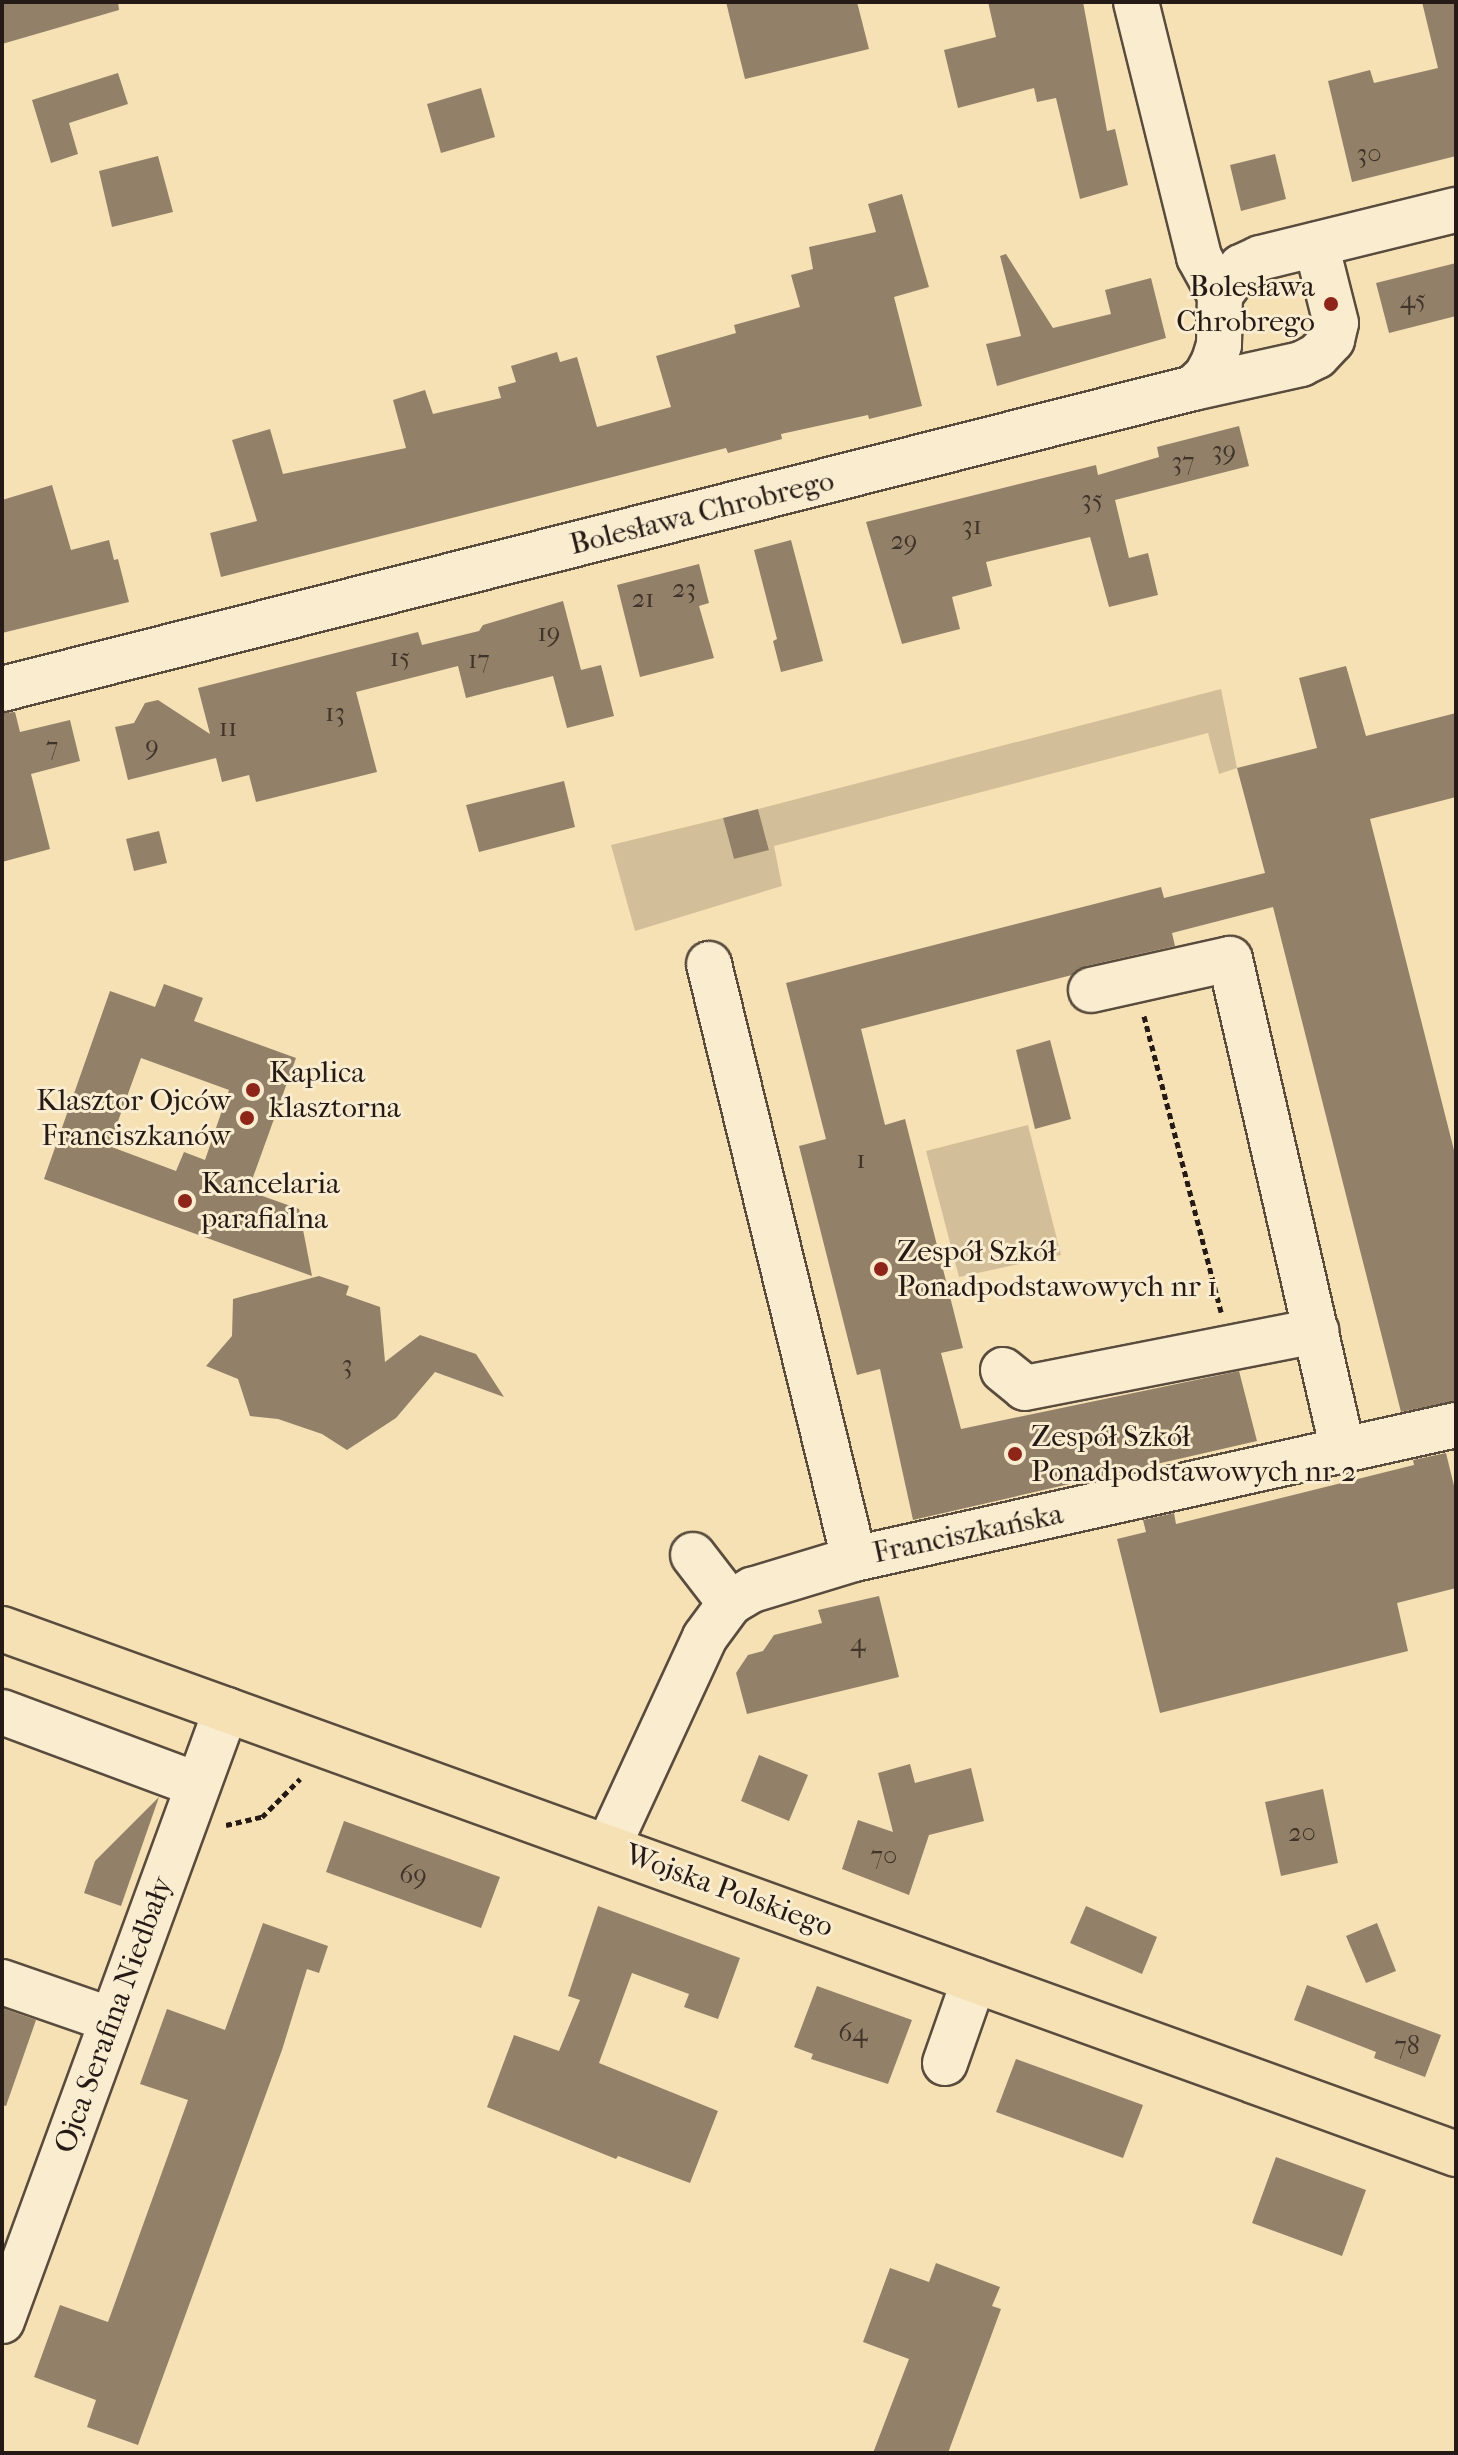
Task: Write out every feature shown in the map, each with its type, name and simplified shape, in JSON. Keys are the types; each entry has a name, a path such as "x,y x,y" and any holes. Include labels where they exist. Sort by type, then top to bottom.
{"main road":[{"name":"Wojska Polskiego","path":"2,1629 1456,2154"}],"street":[{"path":"1136,2 1199,257 1220,295 1219,345 1206,376 1193,388"},
{"path":"1220,295 1241,267 1260,258 1456,210"},
{"name":"Bolesława Chrobrego","path":"2,689 1193,388 1301,364 1317,356 1332,340 1336,323 1316,244"},
{"path":"1091,990 1230,959 1343,1451"},
{"name":"Franciszkańska","path":"709,964 854,1559"},
{"path":"1003,1370 1025,1388 1316,1331"},
{"name":"Franciszkańska","path":"608,1847 705,1637 730,1603 752,1590 854,1559 1456,1425"},
{"path":"693,1555 730,1603"},
{"name":"Ojca Serafina Niedbały","path":"5,2301 226,1710"},
{"path":"2,1712 198,1785"},
{"path":"945,2063 974,1980"},
{"path":"2,1982 112,2020"}],"path":[{"path":"1135,980 1230,1347"},
{"path":"224,1826 262,1817 303,1776"}],"shaded area":[{"path":"1221,689 1237,768 1219,774 1208,733 774,846 782,886 635,931 611,845 723,818 734,859 769,849 758,809"},
{"path":"1028,1125 1061,1255 959,1277 926,1151"}],"building":[{"path":"2,2 118,2 119,10 2,44"},
{"path":"726,2 857,2 869,49 745,79"},
{"path":"988,2 1083,2 1107,131 1115,129 1128,185 1080,199 1056,98 1037,102 1034,88 958,108 944,50 996,37"},
{"path":"1422,2 1456,2 1456,156 1352,182 1328,81 1370,70 1374,83 1438,68"},
{"path":"118,73 128,104 69,123 78,154 51,163 32,100"},
{"path":"481,88 495,137 441,153 427,104"},
{"path":"1275,154 1286,199 1241,211 1230,165"},
{"path":"158,156 173,212 112,227 99,171"},
{"path":"902,194 929,287 894,297 922,406 869,419 868,415 781,434 782,439 728,453 726,448 221,577 210,533 257,521 232,440 270,429 283,474 406,448 393,400 425,390 433,414 501,398 498,387 516,382 511,366 557,352 560,362 577,357 597,427 671,407 656,356 736,333 734,325 800,307 791,275 813,269 809,247 876,232 868,204"},
{"path":"1006,254 1053,328 1111,314 1105,290 1151,278 1166,338 997,386 986,344 1021,336 1000,256"},
{"path":"1456,263 1456,316 1389,333 1376,283"},
{"path":"1239,426 1249,466 1115,500 1129,558 1148,553 1158,595 1109,607 1090,537 986,562 992,586 952,597 960,629 902,644 866,522 1096,465 1098,475 1159,457 1157,447"},
{"path":"52,485 71,550 109,540 114,560 118,559 129,602 2,633 2,500"},
{"path":"791,540 823,661 781,672 773,641 777,639 754,550"},
{"path":"699,564 709,603 699,606 714,658 640,677 617,585"},
{"path":"563,601 581,670 601,665 614,716 567,728 553,676 466,698 458,666 356,692 377,772 256,802 249,775 222,782 216,758 128,780 115,727 134,723 145,703 158,700 210,734 198,688 418,632 422,645 479,631 483,625"},
{"path":"1346,666 1366,736 1456,713 1456,797 1370,819 1456,1158 1456,1401 1401,1412 1273,907 1172,933 1175,946 1086,966 1072,975 861,1029 885,1125 905,1119 963,1348 941,1353 961,1429 1239,1371 1257,1441 913,1520 880,1369 857,1375 799,1146 826,1139 786,983 1161,887 1164,898 1265,873 1237,768 1317,748 1299,678"},
{"path":"15,712 20,732 70,720 80,761 31,774 50,849 2,862 2,713"},
{"path":"564,781 575,827 479,852 466,805"},
{"path":"758,809 769,850 734,859 723,818"},
{"path":"159,831 167,863 134,871 126,839"},
{"name":"Klasztor Ojców Franciszkanów","path":"164,984 203,998 194,1021 296,1058 248,1191 299,1209 312,1276 44,1179 110,991 155,1007","holes":["141,1058 229,1090 205,1160 184,1152 176,1171 109,1146"]},
{"path":"1050,1040 1071,1119 1035,1129 1016,1050"},
{"path":"319,1276 349,1286 346,1295 380,1307 385,1362 420,1335 476,1354 504,1397 435,1372 396,1418 347,1450 322,1434 278,1419 250,1416 238,1379 206,1366 232,1336 233,1299"},
{"path":"1446,1453 1456,1494 1456,1588 1397,1603 1408,1651 1160,1713 1117,1539 1146,1532 1143,1520 1174,1513 1176,1524 1414,1465 1413,1460"},
{"path":"879,1596 899,1677 747,1714 736,1673 748,1655 763,1651 774,1635 822,1623 818,1610"},
{"path":"759,1755 808,1775 789,1821 741,1801"},
{"path":"910,1764 915,1783 971,1768 984,1821 929,1835 909,1895 842,1869 858,1820 893,1832 878,1773"},
{"path":"1323,1789 1338,1863 1281,1876 1265,1802"},
{"path":"159,1797 121,1906 84,1893 95,1861"},
{"path":"344,1821 500,1877 481,1928 326,1872"},
{"path":"598,1906 740,1958 718,2019 684,2007 689,1994 632,1973 599,2063 718,2111 690,2183 618,2156 616,2159 487,2107 514,2035 559,2051 580,2000 568,1996"},
{"path":"1086,1906 1157,1937 1142,1974 1070,1943"},
{"path":"263,1923 328,1946 319,1973 307,1969 282,2050 138,2445 87,2427 96,2400 34,2377 60,2305 108,2322 188,2100 140,2084 167,2009 225,2030"},
{"path":"1377,1923 1396,1971 1366,1983 1346,1936"},
{"path":"1307,1985 1441,2035 1425,2077 1374,2058 1376,2052 1294,2020"},
{"path":"817,1986 912,2020 888,2084 811,2059 813,2054 794,2047"},
{"path":"2,2008 36,2020 6,2106 2,2105"},
{"path":"1016,2059 1143,2105 1123,2158 996,2112"},
{"path":"1276,2157 1366,2190 1342,2256 1252,2223"},
{"path":"936,2263 1000,2287 992,2306 1001,2309 948,2453 873,2453 909,2359 863,2342 890,2268 929,2282"}],"place":[{"name":"Bolesława Chrobrego","path":"1331,304"},
{"name":"Kaplica klasztorna","path":"253,1090"},
{"name":"Klasztor Ojców Franciszkanów","path":"247,1118"},
{"name":"Kancelaria parafialna","path":"185,1201"},
{"name":"Zespół Szkół Ponadpodstawowych nr 1","path":"881,1269"},
{"name":"Zespół Szkół Ponadpodstawowych nr 2","path":"1015,1454"}]}
